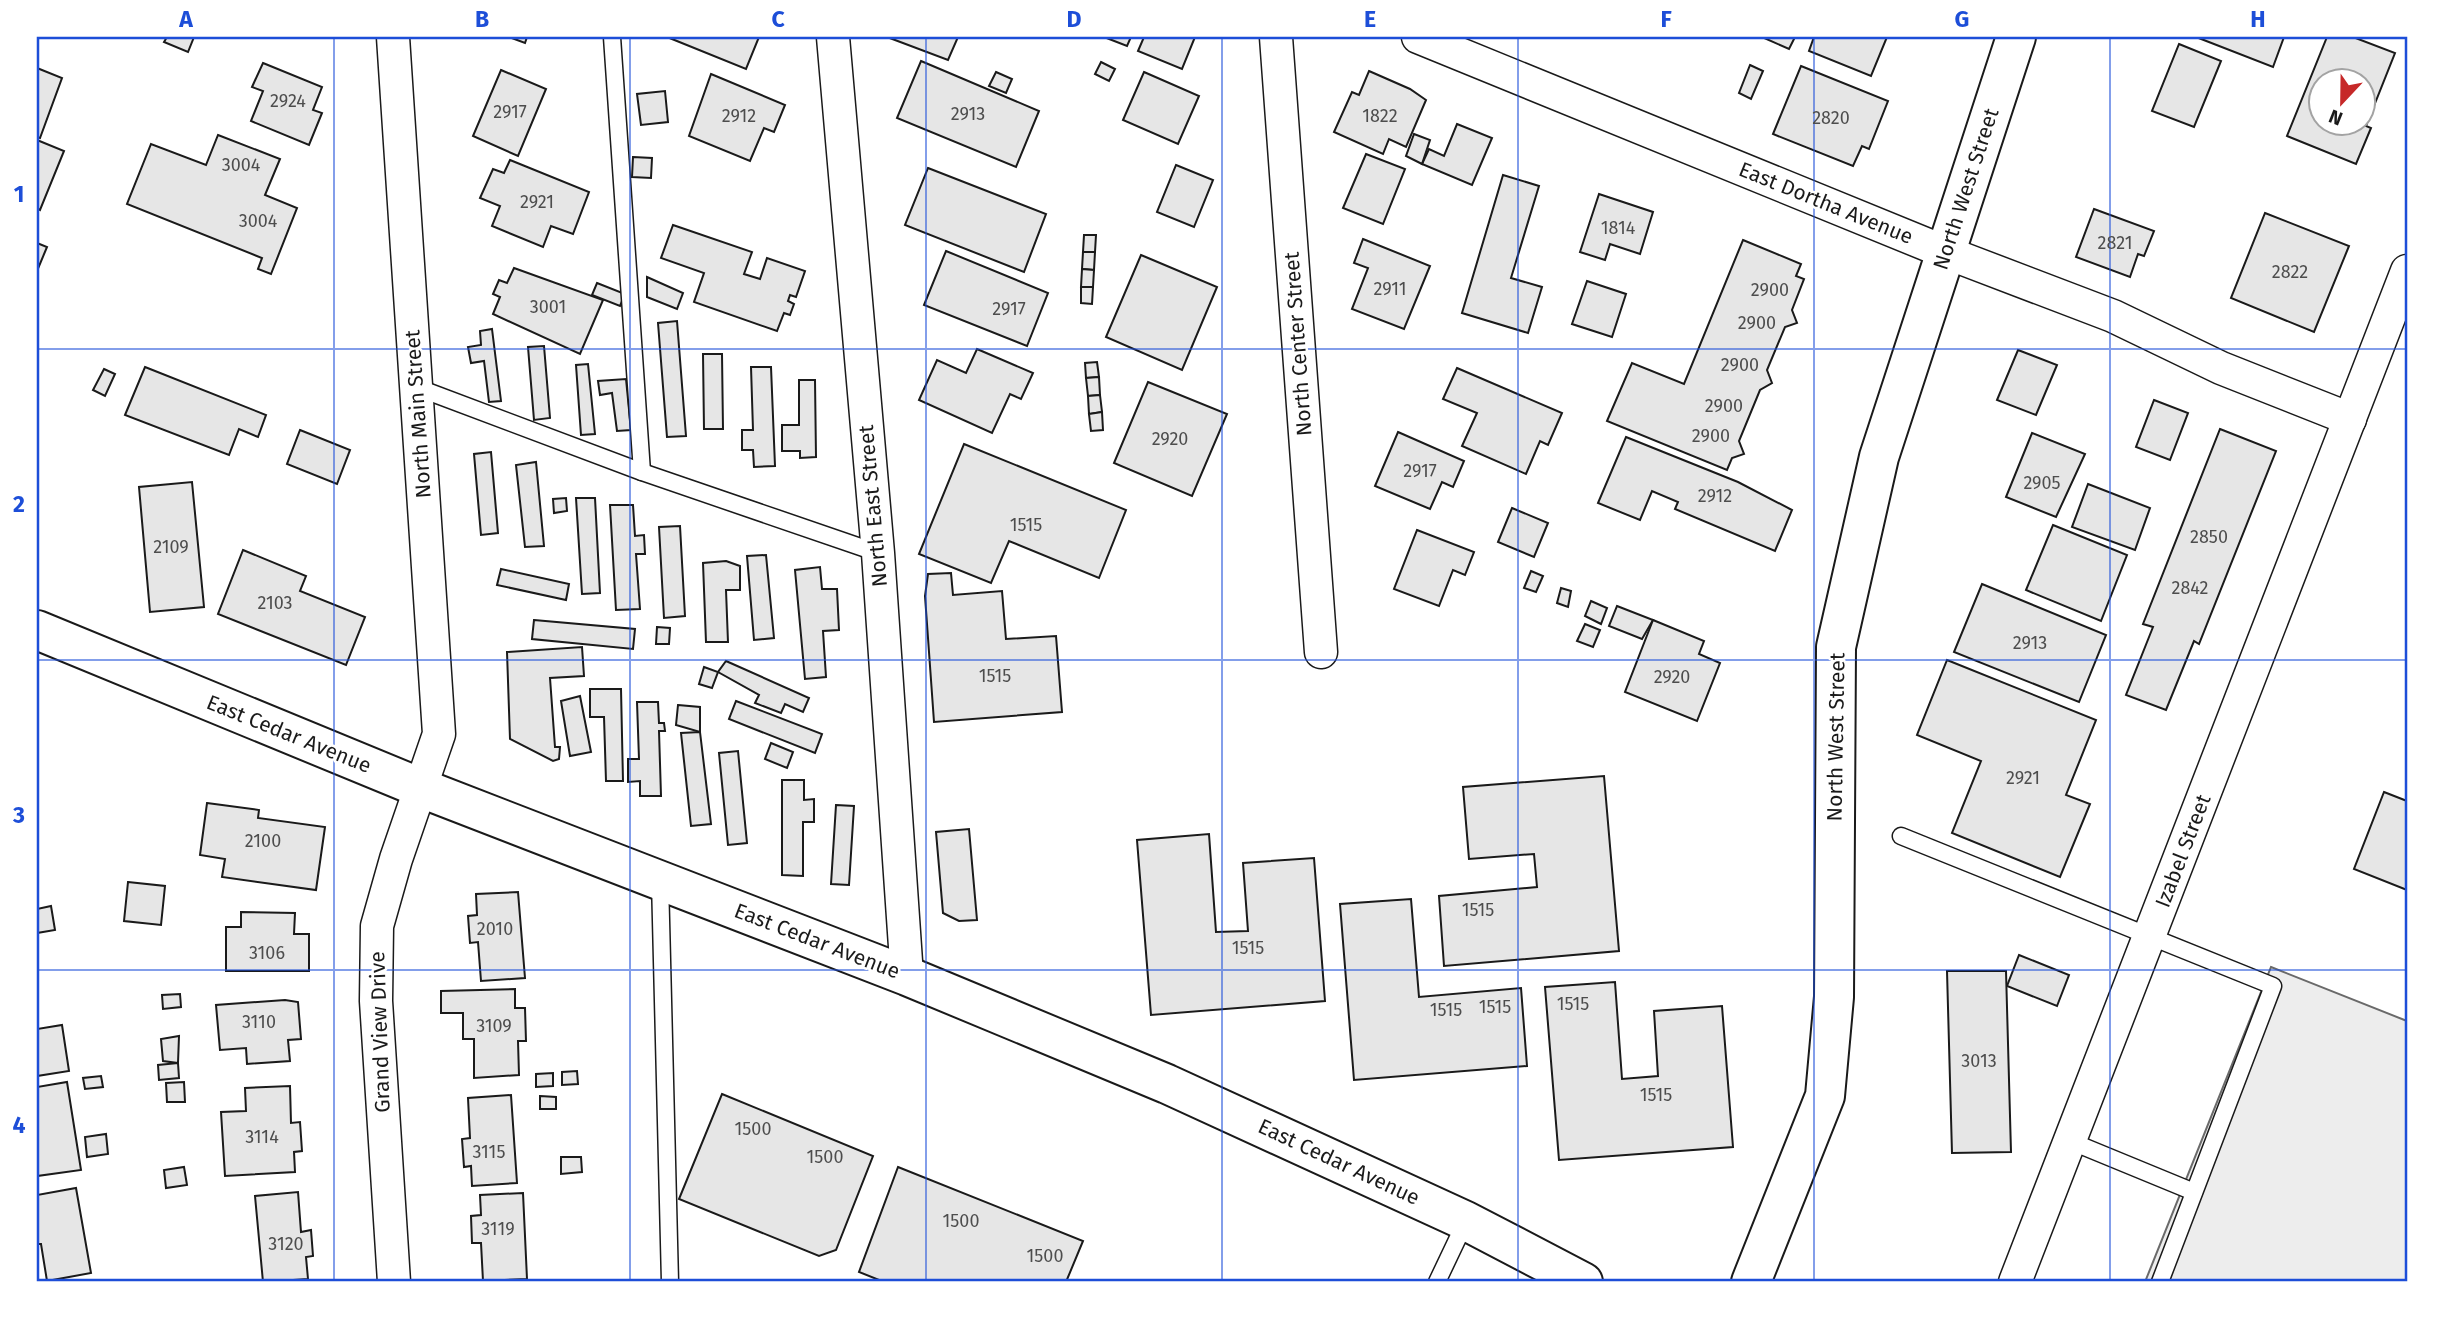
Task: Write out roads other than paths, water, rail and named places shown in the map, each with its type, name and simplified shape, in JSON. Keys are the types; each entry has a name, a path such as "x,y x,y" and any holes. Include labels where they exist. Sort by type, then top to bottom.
{"main road":[{"name":"North West Street","path":"1751,1282 1825,1096 1834,997 1836,647 1879,457 2016,37"},
{"name":"East Cedar Avenue","path":"37,630 421,788 907,976 1167,1084 1466,1221 1583,1282"}],"street":[{"name":"North Main Street","path":"393,37 439,734 421,788"},
{"name":"North East Street","path":"833,37 878,553 907,976"},
{"name":"North Center Street","path":"1276,37 1321,652"},
{"name":"East Dortha Avenue","path":"1418,37 1945,252 2113,316 2221,368 2350,419"},
{"name":"Izabel Street","path":"2015,1282 2407,271"},
{"name":"Grand View Drive","path":"394,1282 376,1001 377,926 396,859 421,788"}],"lane":[{"path":"612,37 642,472"},
{"path":"416,387 642,472 878,553"},
{"path":"1901,836 2273,986 2160,1282"},
{"path":"660,880 670,1282"},
{"path":"2070,1141 2194,1192"},
{"path":"1437,1282 1466,1221"}]}
